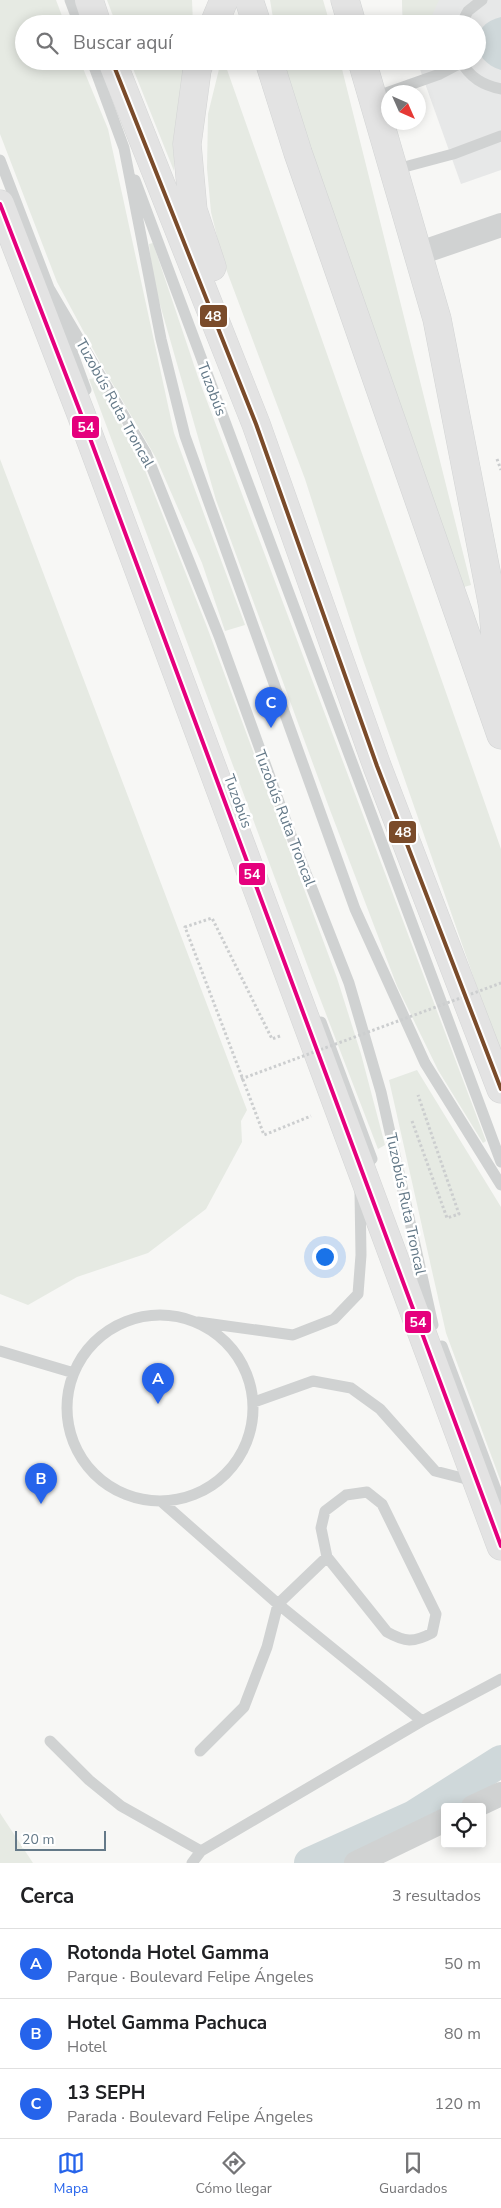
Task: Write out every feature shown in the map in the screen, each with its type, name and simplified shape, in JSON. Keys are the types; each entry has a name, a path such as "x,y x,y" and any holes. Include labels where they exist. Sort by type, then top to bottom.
{"main road":[{"path":"89,0 94,15"},
{"path":"218,15 224,0"},
{"path":"249,0 254,15"},
{"path":"345,0 349,15"},
{"path":"116,70 256,424 373,756 501,1089"},
{"path":"197,70 187,144 193,210 249,370 256,424"},
{"path":"272,70 298,153 501,735"},
{"path":"364,70 436,318 493,607 501,717"},
{"path":"0,204 58,354 338,1104 368,1168 501,1546"}],"street":[{"path":"417,254 501,225"},
{"path":"482,1803 501,1794"},
{"path":"356,1863 441,1822"}],"lane":[{"path":"70,0 76,15"},
{"path":"466,15 482,0"},
{"path":"95,70 124,148 161,339 185,436 210,510 355,908 382,972 425,1063 501,1185"},
{"path":"372,98 447,70"},
{"path":"467,70 471,76 484,85 501,89"},
{"path":"393,170 453,154 501,136"},
{"name":"Tuzobús","path":"124,148 501,1162"},
{"name":"Tuzobús Ruta Troncal","path":"0,160 50,288 146,454 215,627 291,835 349,983 381,1092 410,1215 429,1314 501,1503"},
{"path":"50,288 92,405"},
{"path":"196,1322 231,1346 247,1372 254,1402 251,1432 238,1460 218,1482 192,1496 162,1502 132,1498 105,1484 84,1463 70,1434 66,1403 74,1372 91,1346 115,1326 145,1316 176,1316 196,1322 293,1335 334,1320 358,1294 368,1168 318,1013"},
{"path":"396,1227 429,1314"},
{"path":"0,1351 74,1372"},
{"path":"254,1402 313,1381 352,1388 380,1409 435,1471 478,1482"},
{"path":"367,1492 382,1504 436,1614 432,1633 418,1640 400,1639 386,1632 327,1557 321,1528 325,1512 346,1495 367,1492"},
{"path":"162,1502 278,1604 422,1721"},
{"path":"200,1751 244,1707 267,1647 278,1604 327,1557"},
{"path":"192,1863 201,1851 422,1721 501,1679"},
{"path":"50,1741 89,1780 121,1806 201,1851"}],"path":[{"path":"272,1039 212,918 186,927 241,1079 264,1135 338,1104"},
{"path":"241,1079 501,983"},
{"path":"393,1023 396,1032"},
{"path":"415,1087 459,1214 447,1218"}],"shaded area":[{"path":"0,0 56,0 62,15 15,15 15,70 84,70 108,129 174,433 245,625 225,631 202,563 156,458 101,364 57,282 0,134"},
{"path":"107,0 192,0 193,15 113,15"},
{"path":"270,0 323,0 327,15 272,15"},
{"path":"402,0 501,0 501,170 461,184 420,70 486,70 486,15 403,15"},
{"path":"402,0 439,0 432,15 403,15"},
{"path":"501,17 501,70 486,61 486,24"},
{"path":"134,70 185,70 178,108 174,171"},
{"path":"219,70 227,70 501,849 501,1056 361,654 305,479 223,261 211,212 207,168 208,114"},
{"path":"285,70 342,70 471,585 457,589"},
{"path":"153,243 199,380 486,1141 483,1143 438,1070 397,986 216,500 153,280 149,244"},
{"path":"97,378 142,463 207,627 337,978 361,1054 385,1145 378,1149 311,975 89,379"},
{"path":"0,459 247,1110 241,1121 242,1142 206,1209 148,1253 77,1277 28,1305 0,1294"},
{"path":"417,1070 501,1207 501,1482 446,1333 389,1080"},
{"path":"0,1813 33,1863 0,1863"}],"waterway":[{"path":"310,1863 414,1816 501,1761"}],"transit line":[{"name":"48","path":"116,70 256,424 377,766 501,1089"},
{"name":"54","path":"0,204 81,414 501,1546"}],"place":[{"name":"13 SEPH","path":"271,728"},
{"name":"Rotonda Hotel Gamma","path":"158,1404"},
{"name":"Hotel Gamma Pachuca","path":"41,1504"}]}
